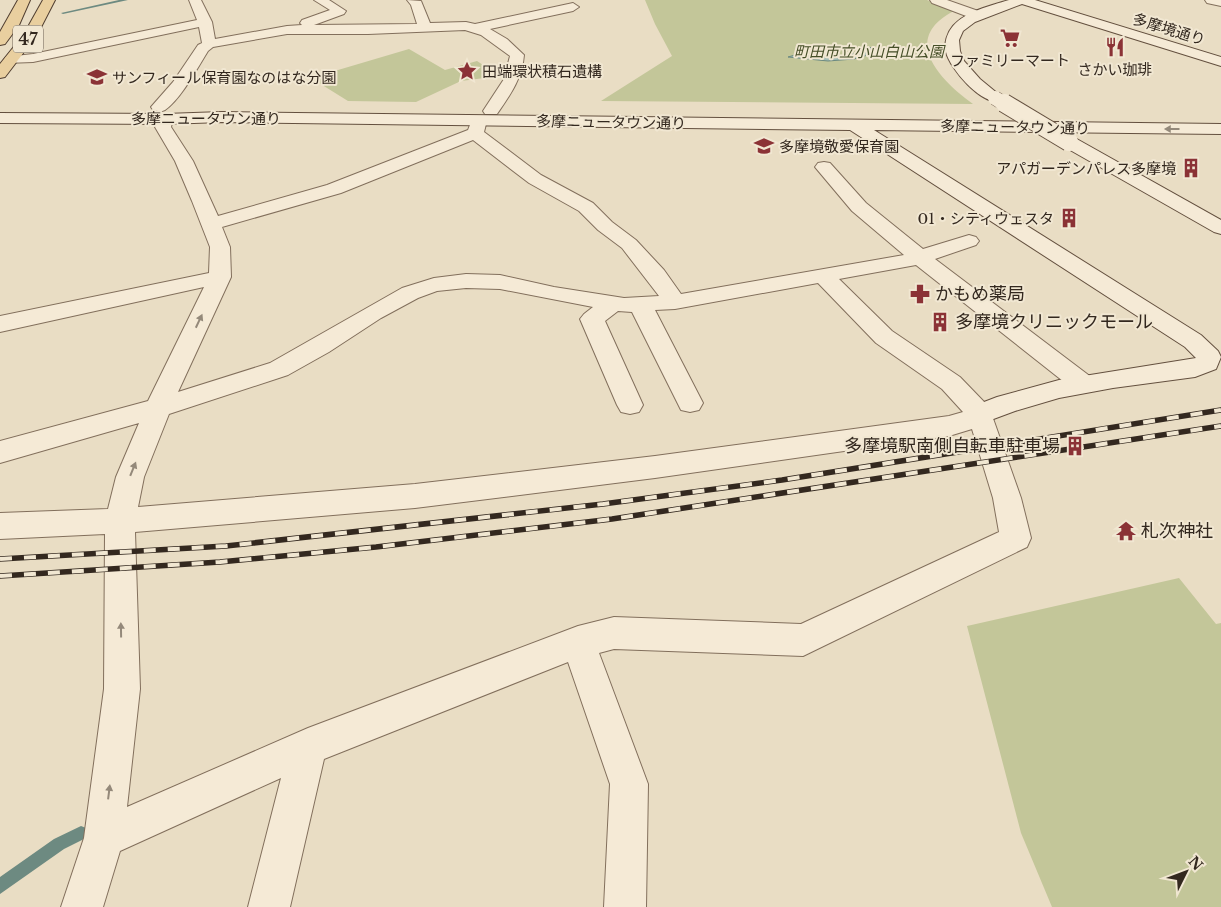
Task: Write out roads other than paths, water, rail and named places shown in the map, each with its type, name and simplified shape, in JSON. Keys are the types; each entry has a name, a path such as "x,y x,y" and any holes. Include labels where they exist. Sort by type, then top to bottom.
{"main road":[{"name":"47","path":"0,41 12,25 24,0"},
{"name":"47","path":"0,74 34,29 49,0"}],"street":[{"path":"195,0 204,22 209,44"},
{"path":"287,30 340,11 320,0"},
{"path":"413,0 418,4 425,27"},
{"path":"936,0 978,16"},
{"path":"1021,0 978,16 959,28 952,47 960,67 972,80 995,98 1221,228"},
{"name":"多摩境通り","path":"1021,0 1221,62"},
{"path":"1211,0 1221,2"},
{"path":"477,28 496,18 573,7"},
{"path":"11,60 33,58 204,22"},
{"path":"82,907 104,838 122,689 120,521 130,477 158,408 220,277 220,247 210,224 202,201 184,161 163,127 162,113 203,48 209,44 287,30 368,30 466,26 477,28 502,42 517,54 516,72 513,79 482,122 334,189 210,224"},
{"name":"多摩ニュータウン通り","path":"0,106 222,117 482,122 853,124 1221,129"},
{"name":"多摩ニュータウン通り","path":"0,118 162,113"},
{"name":"多摩ニュータウン通り","path":"482,122 1221,115"},
{"path":"482,122 499,153 535,179 586,207 605,226 630,244 656,274 675,302"},
{"path":"0,526 120,521 415,496 655,467 949,426 973,419 1000,405 1082,383 1195,368 1207,363 1209,357 1193,341 853,124"},
{"path":"824,167 859,207 919,258 1082,383"},
{"path":"0,452 158,408 278,369 322,346 395,301 410,293 434,285 466,281 500,282 615,303 675,302 919,258 969,241"},
{"path":"104,838 308,747 578,642 614,633 803,640 1016,538 1007,498 980,414 951,383 884,337 823,276"},
{"path":"0,324 220,277"},
{"path":"615,303 592,319 630,405"},
{"path":"640,304 690,403"},
{"path":"578,642 629,784 625,907"},
{"path":"269,907 308,747"}],"water":[{"path":"866,47 875,48 878,52 854,59 828,61 788,57 795,55 815,56 817,54 814,52 818,51 834,56 844,56 853,54"}],"waterway":[{"path":"63,13 126,0"},
{"path":"0,886 59,844 81,833"}],"railway":[{"path":"0,559 226,546 603,504 782,480 1221,410"},
{"path":"0,576 220,562 376,547 612,519 1221,426"}],"place":[{"name":"ファミリーマート","path":"1010,38"},
{"name":"さかい珈琲","path":"1115,47"},
{"name":"田端環状積石遺構","path":"467,71"},
{"name":"サンフィール保育園なのはな分園","path":"97,77"},
{"name":"多摩境敬愛保育園","path":"764,146"},
{"name":"アパガーデンパレス多摩境","path":"1191,168"},
{"name":"01・シティウェスタ","path":"1069,218"},
{"name":"かもめ薬局","path":"920,294"},
{"name":"多摩境クリニックモール","path":"940,322"},
{"name":"多摩境駅南側自転車駐車場","path":"1075,446"},
{"name":"札次神社","path":"1126,531"}],"park label":[{"name":"町田市立小山白山公園","path":"869,51"}]}
